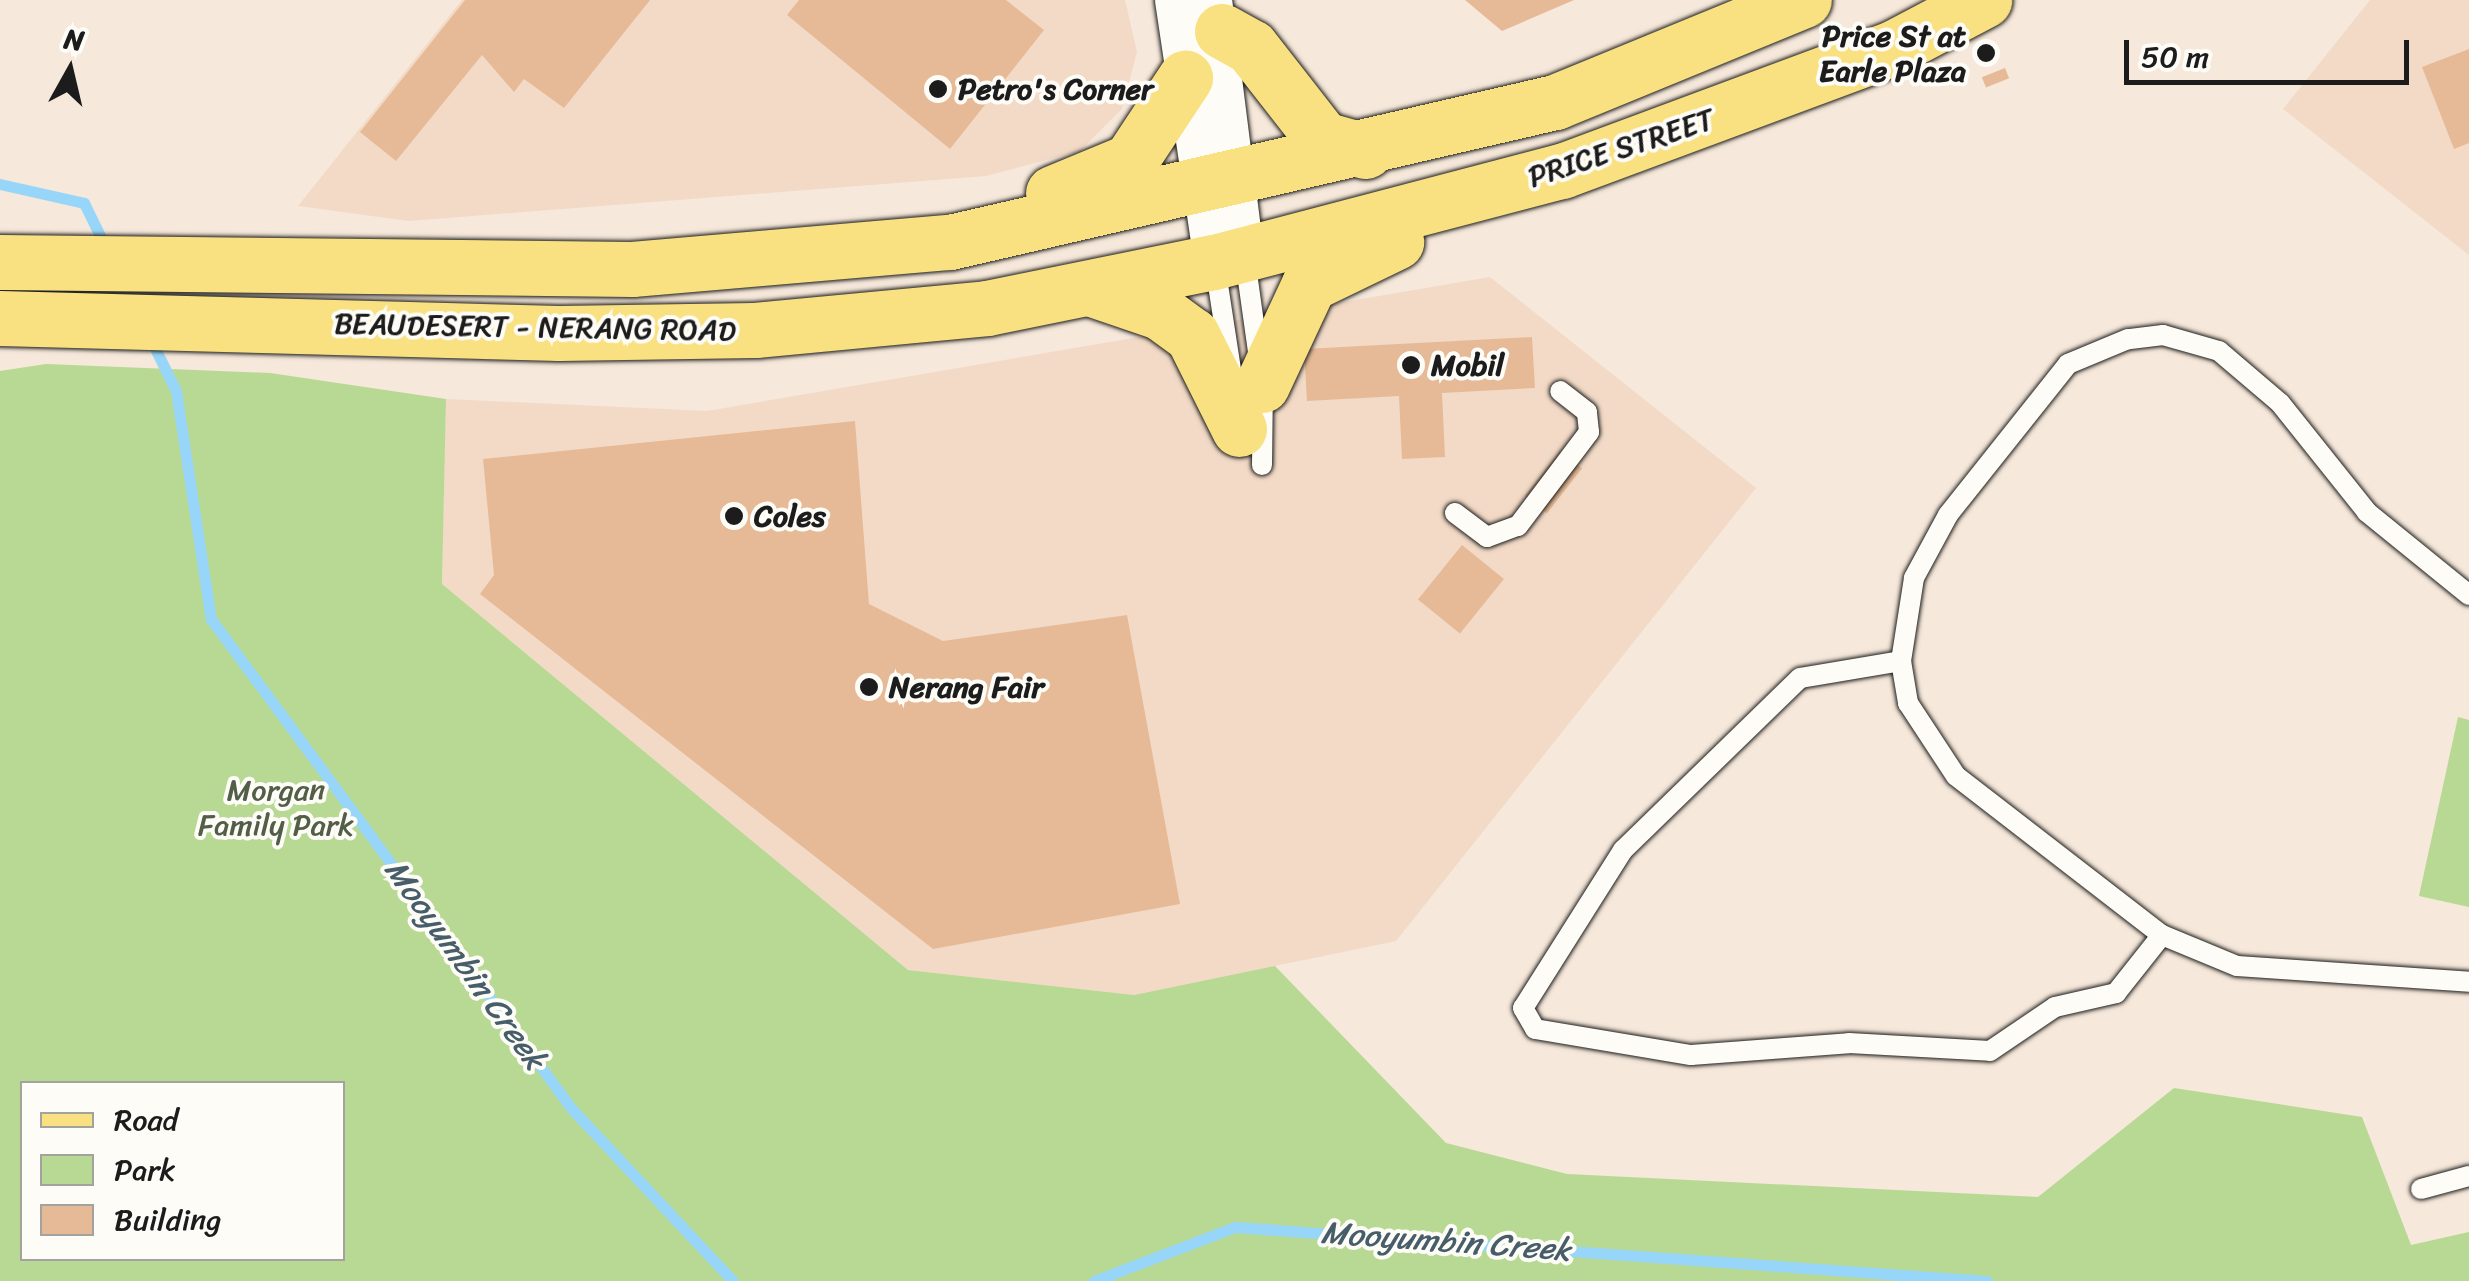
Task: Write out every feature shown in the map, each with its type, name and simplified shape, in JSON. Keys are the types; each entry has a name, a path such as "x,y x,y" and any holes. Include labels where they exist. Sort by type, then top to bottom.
{"main road":[{"path":"1220,186 1555,102 1804,0"},
{"name":"PRICE STREET","path":"1229,258 1562,171 1895,47 1984,0"},
{"path":"1217,15 1251,47 1323,139 1365,150"},
{"path":"632,269 1084,188 1148,144 1185,78"},
{"path":"1089,288 1160,312 1192,335 1251,407 1309,284 1373,248 1482,220 1562,171"},
{"name":"BEAUDESERT - NERANG ROAD","path":"15,262 632,269 950,242 1220,186"},
{"name":"BEAUDESERT - NERANG ROAD","path":"0,318 69,316 755,330 987,308 1229,258"}],"street":[{"path":"1175,0 1185,78 1220,186"},
{"path":"1217,15 1220,186 1229,258"}],"lane":[{"path":"1229,258 1251,407"},
{"path":"1229,258 1251,407"},
{"path":"2469,595 2366,512 2244,370 2192,339 2128,338 2068,364 1948,515 1914,578 1902,660 1908,703 1956,776 2162,935 2237,966 2469,982"},
{"path":"1455,513 1487,537 1518,526 1589,432 1587,412 1560,391"},
{"path":"1902,660 1800,678 1623,850 1523,1008 1535,1029 1692,1056 1849,1043 1990,1051 2055,1008 2116,993 2162,935"},
{"path":"2422,1189 2469,1176"}],"shaded area":[{"path":"462,0 1125,0 1137,52 1122,109 1080,151 986,176 409,221 298,206"},
{"path":"2370,0 2469,0 2469,255 2283,109"},
{"path":"1490,277 1756,488 1396,941 1134,995 908,970 442,584 446,399 707,411"}],"green space":[{"name":"Morgan Family Park","path":"46,364 270,373 446,399 442,584 908,970 1134,995 1275,966 1446,1143 1567,1174 2038,1197 2174,1088 2362,1117 2411,1245 2469,1232 2469,1281 0,1281 0,371"},
{"path":"2458,717 2469,720 2469,907 2419,896"}],"building":[{"path":"465,0 650,0 564,108 524,79 514,92 482,55 396,161 360,132"},
{"name":"Petro's Corner","path":"799,0 1006,0 1044,30 950,149 787,15"},
{"path":"1465,0 1574,0 1502,31"},
{"path":"2469,49 2469,143 2454,149 2422,67"},
{"path":"2005,68 2009,78 1986,88 1982,77"},
{"path":"1532,337 1535,388 1442,393 1445,457 1402,459 1399,396 1307,401 1304,349"},
{"name":"Nerang Fair","path":"855,421 869,604 943,641 1127,615 1180,904 933,949 480,594 494,575 483,459"},
{"path":"1560,451 1582,468 1547,513 1525,496"},
{"path":"1462,545 1504,579 1460,633 1418,599"}],"waterway":[{"name":"Mooyumbin Creek","path":"0,184 84,203 106,248"},
{"name":"Mooyumbin Creek","path":"149,336 176,391 211,619 571,1108 733,1281"},
{"name":"Mooyumbin Creek","path":"1094,1281 1235,1227 1987,1281"}],"place":[{"name":"Price St at Earle Plaza","path":"1986,53"},
{"name":"Petro's Corner","path":"938,89"},
{"name":"Mobil","path":"1411,365"},
{"name":"Coles","path":"734,516"},
{"name":"Nerang Fair","path":"869,687"}]}
